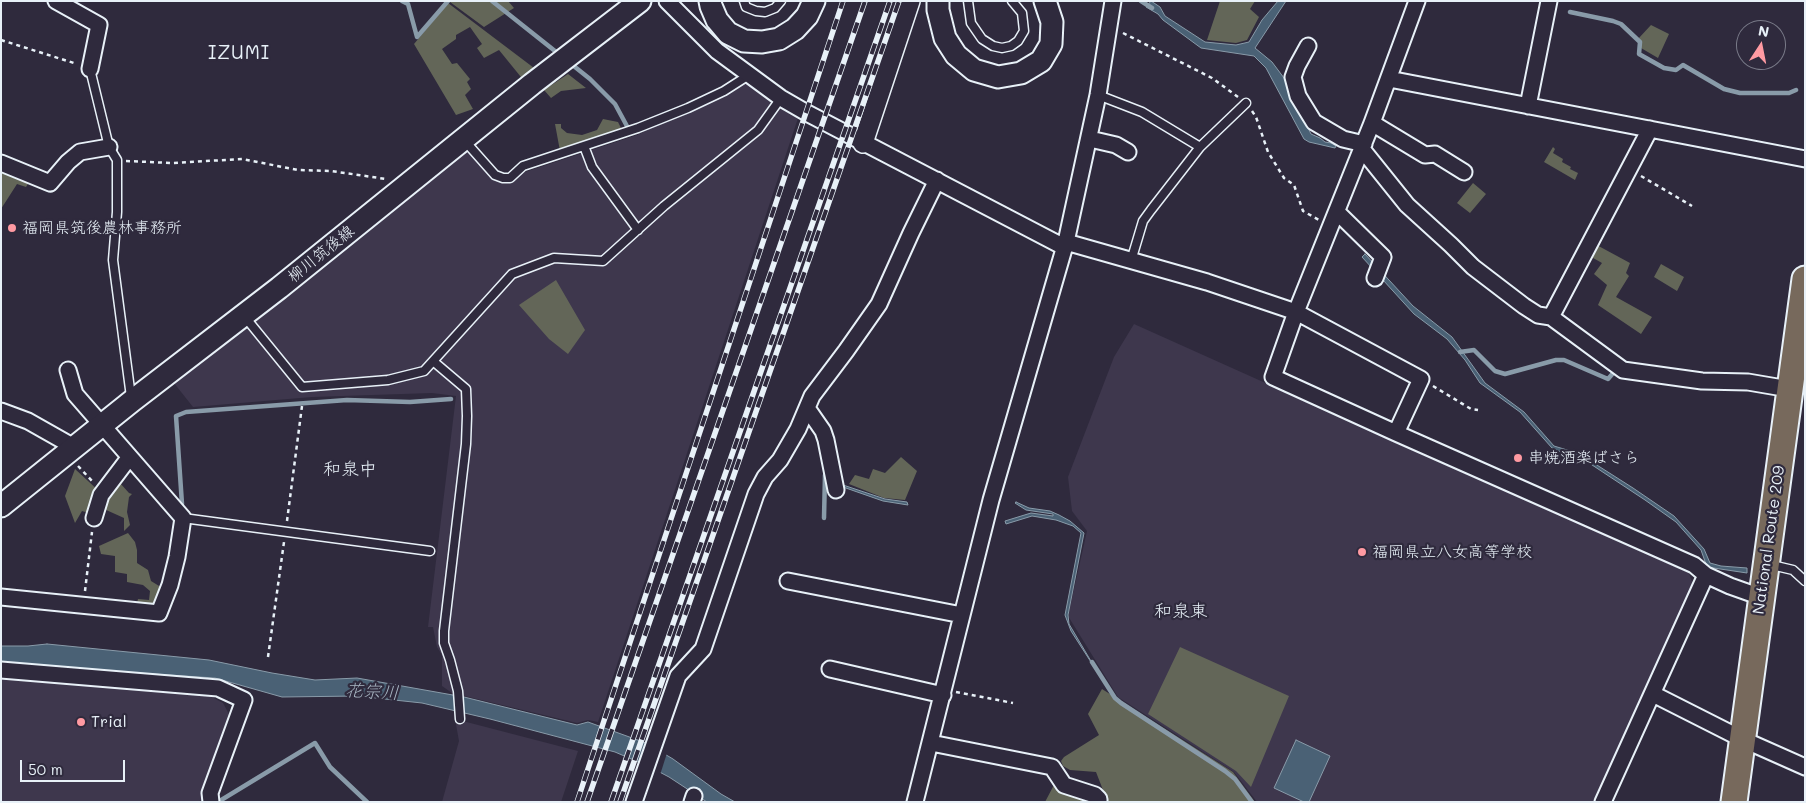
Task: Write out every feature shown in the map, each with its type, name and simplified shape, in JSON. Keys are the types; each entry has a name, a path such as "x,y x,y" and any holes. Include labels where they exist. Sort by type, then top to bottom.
{"highway":[{"name":"National Route 209","path":"1734,802 1805,279"}],"main road":[{"name":"柳川筑後線","path":"1,506 413,181 532,84 640,1"},
{"path":"710,1 717,20 728,33 744,41 762,42 779,39 795,29 807,16 814,1"},
{"path":"938,1 938,10 946,38 956,55 974,70 998,77 1021,73 1041,61 1051,44 1052,22 1045,1"}],"street":[{"path":"56,1 99,25 90,69"},
{"path":"667,1 717,51 781,98 807,114 1065,245 1207,282 1296,312 1422,379 1396,433"},
{"path":"863,142 910,1"},
{"path":"915,802 991,500 1065,245 1090,139 1112,1"},
{"path":"1417,1 1363,147 1296,312 1273,377 1694,565 1706,575 1730,586 1761,597"},
{"path":"1528,106 1549,1"},
{"path":"1308,46 1293,78 1298,96 1314,122 1343,139 1363,147 1407,205 1473,267 1538,315 1551,317 1623,370 1702,381 1748,382 1789,389"},
{"path":"1389,79 1805,159"},
{"path":"1372,123 1425,155 1435,154 1464,172"},
{"path":"1551,317 1650,129"},
{"path":"1090,139 1116,145 1128,152"},
{"path":"1,163 50,183 68,162 80,152 113,154"},
{"path":"634,802 678,676 703,649 756,494 765,477 780,460 798,430 812,396 846,352 879,304 937,180"},
{"path":"1337,212 1383,257 1377,273"},
{"path":"1,597 158,613 172,576 179,548 183,518 74,394 68,370"},
{"path":"807,408 823,432 826,440 836,490"},
{"path":"1,411 28,421 70,451"},
{"path":"94,518 103,492 129,458"},
{"path":"1603,802 1706,575"},
{"path":"788,581 962,616"},
{"path":"830,669 944,692"},
{"path":"1,670 218,688 244,700 210,793 211,802"},
{"path":"1652,694 1742,739 1805,766"},
{"path":"931,743 1052,767 1064,785 1094,795 1099,799 1099,802"}],"lane":[{"path":"744,1 746,7 765,12 775,8 781,1"},
{"path":"968,1 971,23 982,39 993,46 1002,48 1011,46 1018,41 1024,30 1022,13 1012,1"},
{"path":"90,69 113,154 117,212 113,260 132,402"},
{"path":"464,140 495,175 510,178 523,166 638,128 688,108 724,91 749,75"},
{"path":"1098,95 1142,112 1200,147"},
{"path":"244,315 302,387 388,380 424,371 512,274 554,258 603,260 758,130 781,98"},
{"path":"1131,261 1143,221 1200,147 1246,103"},
{"path":"584,146 592,167 638,230"},
{"path":"433,361 466,389 468,416 466,444 444,632 444,643 458,691 460,718"},
{"path":"183,518 430,551"},
{"path":"1776,566 1793,570 1805,581"}],"path":[{"path":"1,40 90,69"},
{"path":"113,154 172,163 242,159 298,170 331,172 375,179 413,181"},
{"path":"1629,168 1692,206"},
{"path":"1422,379 1471,409 1478,410"},
{"path":"70,451 103,492"},
{"path":"83,606 94,518"},
{"path":"944,692 1013,703"}],"shaded area":[{"path":"748,82 799,115 598,722 588,720 577,723 452,693 442,686 442,655 437,647 433,627 428,627 456,396 432,393 312,397 193,407 170,378 463,146 494,180 509,183 525,172 637,135"},
{"name":"福岡県立八女高等学校","path":"1134,324 1689,573 1694,588 1596,802 1257,802 1234,772 1118,697 1068,616 1087,531 1072,511 1068,477 1114,357"},
{"name":"Trial","path":"1,678 170,688 206,694 223,703 230,716 226,735 204,798 198,802 1,802"},
{"path":"455,719 578,751 561,802 442,802 459,741"}],"green space":[{"path":"451,1 508,1 514,8 484,27"},
{"path":"1220,1 1255,1 1250,9 1259,17 1247,40 1236,43 1207,40"},
{"path":"448,3 538,71 525,82 499,50 484,58 477,48 482,44 470,27 456,35 456,39 442,49 452,64 457,63 470,79 467,82 471,89 465,95 473,109 456,115 414,44"},
{"path":"1651,25 1669,34 1658,58 1641,48 1641,41 1638,39"},
{"path":"568,74 586,88 561,91 551,98 544,90"},
{"path":"603,119 618,122 622,130 560,151 555,124 561,124 561,128 567,133 582,135 597,130"},
{"path":"1553,147 1555,149 1553,153 1563,159 1562,162 1571,167 1570,169 1578,173 1575,180 1544,162"},
{"path":"1,166 31,179 26,187 17,184 1,209"},
{"path":"1473,183 1486,194 1470,213 1457,203"},
{"path":"1593,243 1630,263 1626,273 1629,276 1616,297 1652,317 1641,334 1598,305 1607,285 1594,274 1602,263 1586,254"},
{"path":"1661,264 1684,277 1677,291 1654,277"},
{"path":"556,280 585,330 568,354 549,339 519,305"},
{"path":"901,457 917,471 905,500 884,498 849,484 855,475 869,479 873,469 885,473"},
{"path":"75,469 100,492 92,514 82,511 75,523 65,496"},
{"path":"120,483 132,494 129,497 127,512 130,525 124,531 124,518 104,509 103,501"},
{"path":"128,533 135,542 137,563 148,570 151,581 164,589 157,610 136,607 138,599 149,600 150,591 143,585 127,582 127,574 115,572 115,556 101,554 99,546"},
{"path":"1180,647 1289,696 1251,787 1236,771 1148,714"},
{"path":"1102,689 1233,772 1255,802 1102,802 1103,790 1096,772 1070,770 1063,766 1061,761 1064,757 1099,735 1088,714"},
{"path":"1055,783 1092,802 1045,802"}],"water":[{"path":"1151,1 1160,7 1165,16 1205,42 1236,45 1249,42 1262,20 1278,1 1286,1 1255,48 1272,62 1284,78 1311,134 1325,142 1331,143 1336,146 1335,148 1304,139 1266,68 1254,56 1201,48 1163,20 1158,14 1146,7"},
{"path":"1365,254 1413,306 1452,337 1485,383 1524,412 1554,446 1577,453 1589,460 1674,516 1704,549 1710,563 1747,568 1747,573 1707,567 1701,550 1676,522 1580,457 1552,448 1520,412 1480,383 1465,360 1447,339 1414,314 1362,257"},
{"path":"843,485 885,499 907,502 908,505 883,501 843,487"},
{"path":"1016,502 1029,508 1050,511 1059,515 1070,521 1084,533 1068,615 1069,624 1098,673 1071,631 1065,615 1081,533 1073,526 1056,520 1032,516 1006,524 1005,521 1031,513 1053,516 1053,514 1026,510"},
{"name":"花宗川","path":"47,644 209,660 315,680 357,678 464,697 577,725 588,722 646,743 673,759 735,802 707,802 669,777 615,752 422,703 357,696 282,697 215,678 1,664 1,646"},
{"path":"1296,740 1330,756 1309,802 1304,802 1274,788"}],"pier":[{"path":"649,742 667,753 660,775 649,769"}],"waterway":[{"path":"402,1 408,4 417,37 448,1"},
{"path":"492,1 560,55"},
{"path":"1141,1 1152,8"},
{"path":"1570,12 1621,24 1640,42 1639,54 1664,68 1676,70 1683,65 1724,89 1740,93 1789,93 1796,90"},
{"path":"570,63 590,79 615,104 628,128"},
{"path":"1460,352 1474,350 1495,371 1505,374 1556,360 1564,360 1608,379 1614,372"},
{"path":"182,504 176,416 186,412 347,400 410,402 451,399"},
{"path":"824,518 825,475"},
{"path":"1092,662 1115,698 1225,771 1235,779 1252,802"},
{"path":"218,802 315,743 330,767 367,802"}],"railway":[{"path":"577,802 843,1"},
{"path":"587,802 865,1"},
{"path":"611,802 890,1"},
{"path":"620,802 899,1"}],"place":[{"name":"福岡県筑後農林事務所","path":"12,228"},
{"name":"串焼酒楽ばさら","path":"1518,458"},
{"name":"福岡県立八女高等学校","path":"1362,552"},
{"name":"Trial","path":"81,722"}],"district":[{"name":"IZUMI","path":"239,53"},
{"name":"和泉中","path":"350,469"},
{"name":"和泉東","path":"1181,611"}]}
